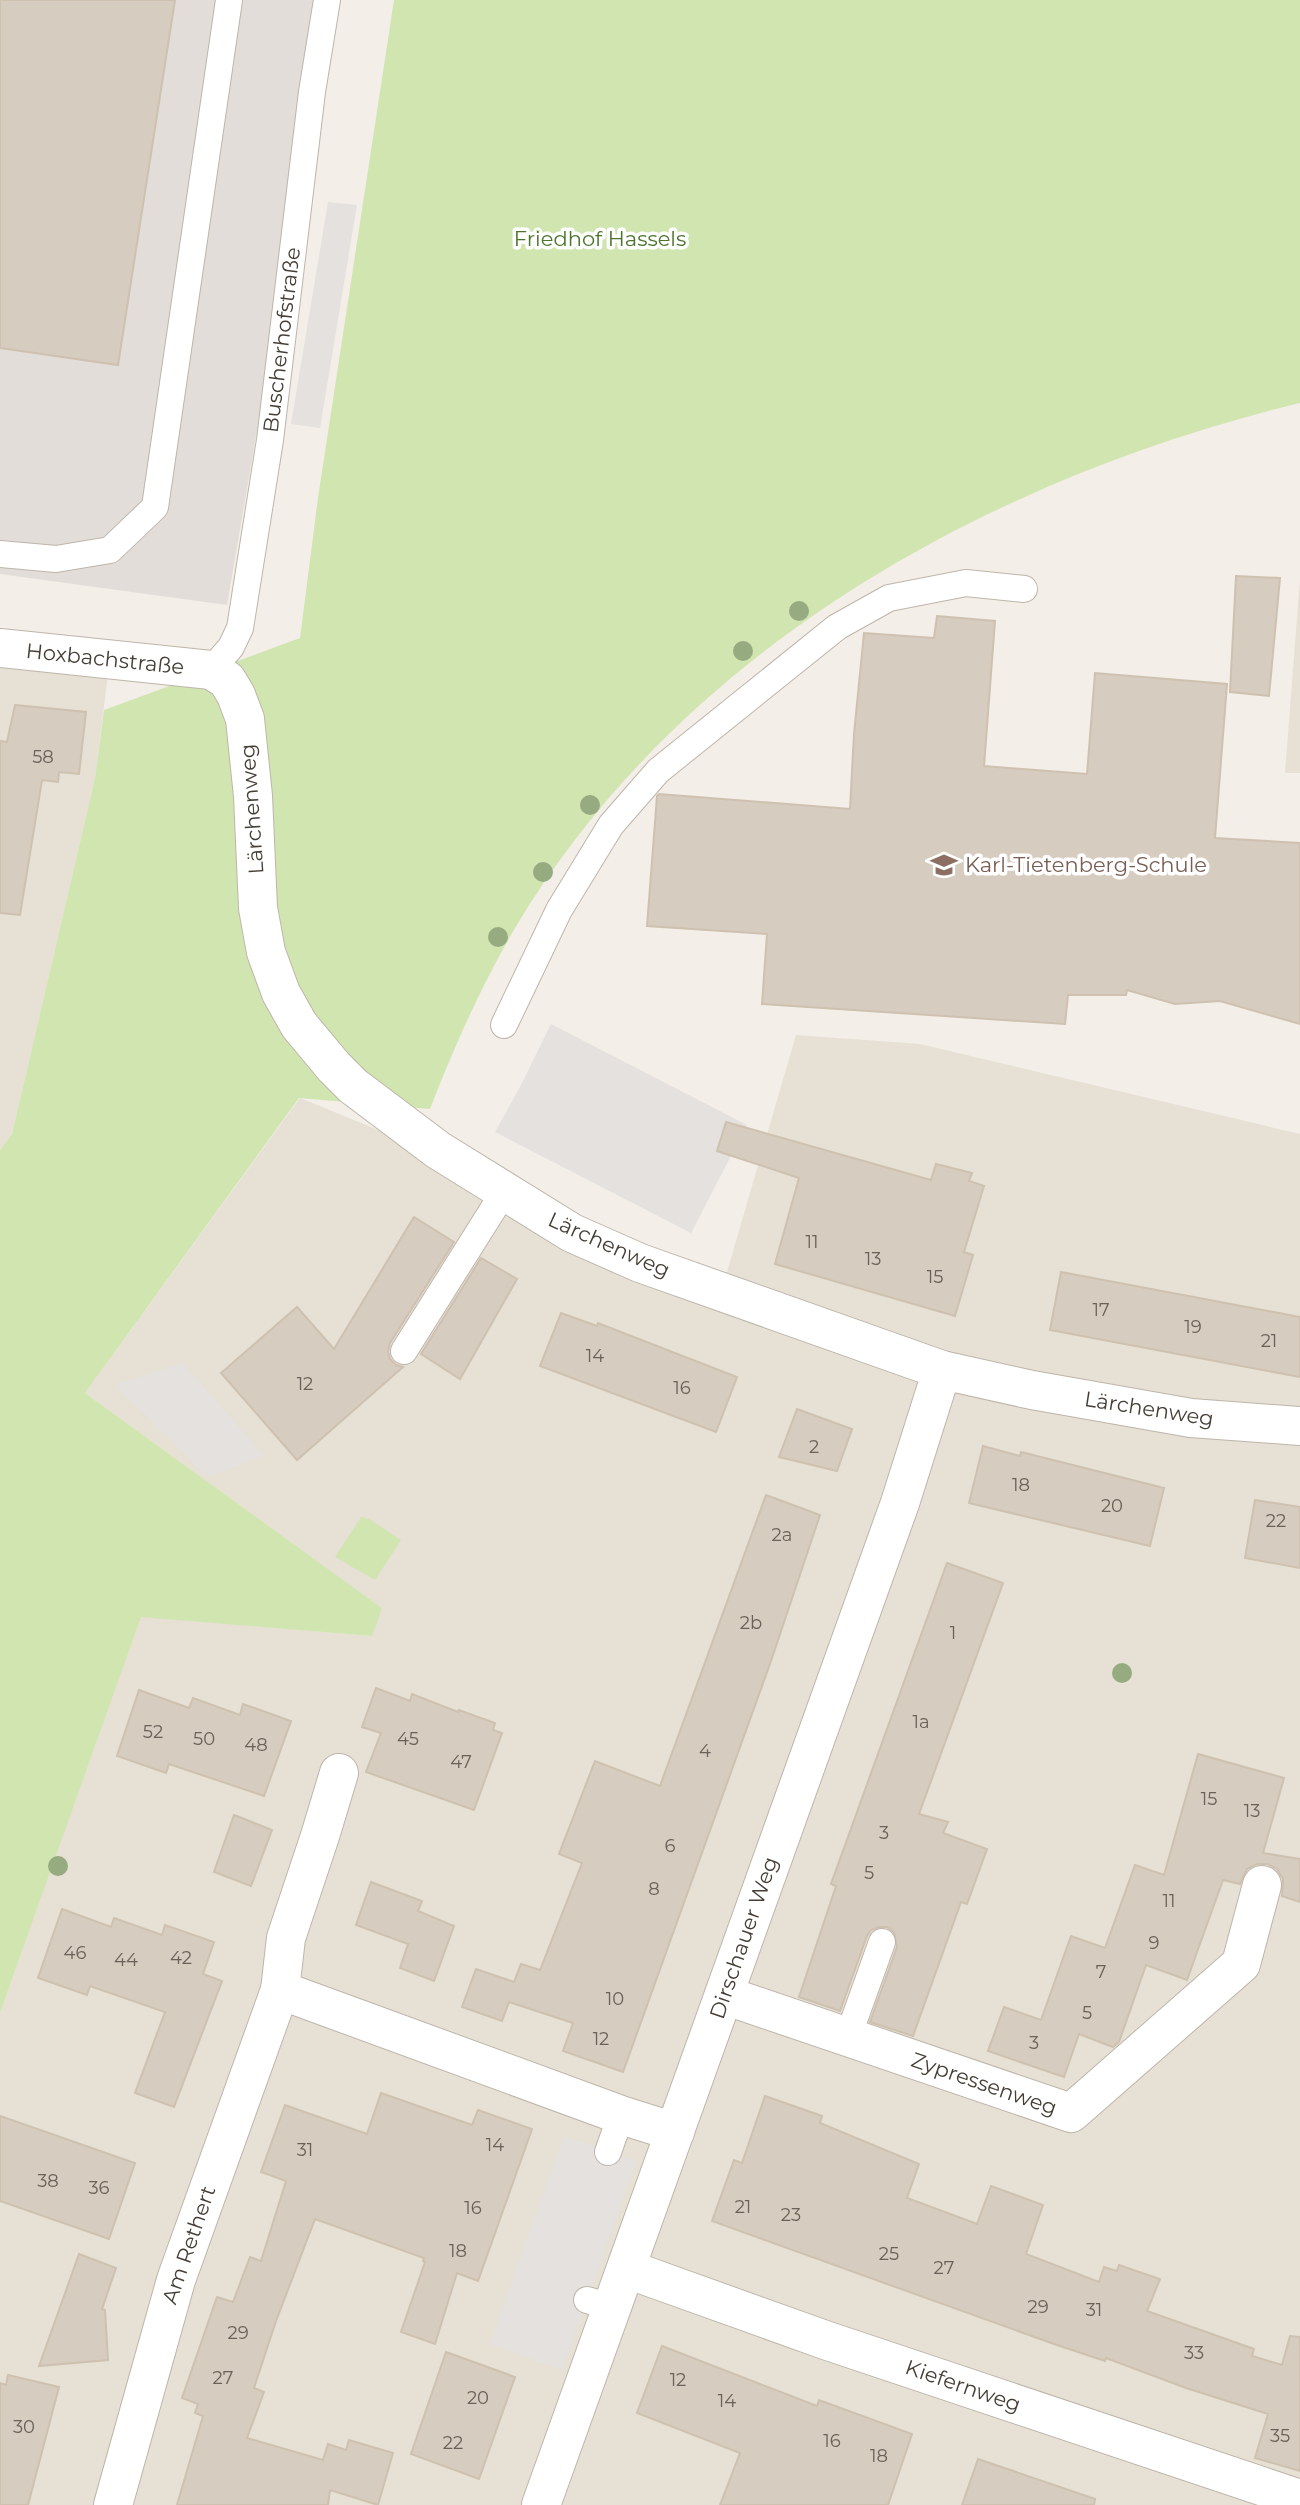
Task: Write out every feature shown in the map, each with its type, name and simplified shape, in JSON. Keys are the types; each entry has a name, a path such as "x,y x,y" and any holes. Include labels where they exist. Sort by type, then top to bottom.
{"street":[{"name":"Hoxbachstraße","path":"0,648 211,670"},
{"name":"Lärchenweg","path":"211,670 227,680 245,719 253,796 258,908 266,951 281,993 314,1046 353,1086 438,1150 572,1233 640,1263 942,1370 1032,1390 1191,1418 1300,1426"},
{"name":"Dirschauer Weg","path":"541,2505 600,2304 627,2269 900,1503 942,1370"},
{"name":"Am Rethert","path":"113,2505 176,2280 280,1990 286,1938 339,1773"},
{"name":"Zypressenweg","path":"724,1995 1071,2113 1241,1964 1262,1885"},
{"path":"280,1990 621,2115 675,2132"},
{"name":"Kiefernweg","path":"627,2269 825,2340 1300,2499"}],"lane":[{"path":"0,554 56,559 110,550 155,507 229,0"},
{"name":"Buscherhofstraße","path":"211,670 231,647 240,628 270,440 310,105 327,0"},
{"path":"504,1025 559,910 611,825 658,771 837,627 889,598 966,583 1024,589"},
{"path":"404,1351 503,1192"},
{"path":"848,2037 882,1941"},
{"path":"608,2152 621,2115"}],"shaded area":[{"path":"0,0 331,0 227,605 0,574"},
{"path":"328,202 357,205 320,428 291,424"},
{"path":"1300,580 1300,773 1285,773"},
{"path":"0,656 109,666 95,778 12,1134 0,1150"},
{"path":"551,1024 747,1125 691,1233 495,1132"},
{"path":"796,1035 920,1044 1300,1134 1300,2505 0,2505 0,2013 141,1616 371,1636 382,1608 85,1393 300,1098 432,1152 720,1296"},
{"path":"183,1363 264,1455 208,1477 115,1385"},
{"path":"564,2136 636,2161 562,2370 490,2344"}],"green space":[{"name":"Friedhof Hassels","path":"394,0 1300,0 1300,403 1184,436 1070,478 959,528 854,589 755,658 665,738 584,828 515,928 469,1017 430,1109 299,1098 85,1393 382,1608 372,1636 141,1617 0,2013 0,1150 12,1134 95,778 104,710 300,638 318,498"},
{"path":"361,1517 369,1519 401,1540 375,1580 335,1557"}],"building":[{"path":"0,0 175,0 118,365 0,348"},
{"path":"1236,576 1280,578 1269,696 1230,692"},
{"path":"937,616 995,621 984,766 1087,774 1095,673 1227,684 1215,838 1300,843 1300,1024 1220,1001 1175,1004 1127,990 1126,995 1068,995 1065,1024 762,1004 767,934 647,926 657,796 659,794 850,809 864,633 934,638"},
{"path":"15,705 86,712 79,774 59,772 58,782 42,780 20,915 0,913 0,741 7,742"},
{"path":"726,1122 931,1180 936,1164 972,1173 969,1181 984,1186 964,1252 973,1255 955,1316 775,1264 799,1178 717,1151"},
{"path":"414,1217 454,1242 390,1343 390,1359 403,1367 297,1460 221,1373 297,1307 334,1349"},
{"path":"481,1258 517,1279 460,1379 421,1354"},
{"path":"1061,1272 1300,1317 1300,1377 1050,1330"},
{"path":"561,1313 597,1326 598,1323 737,1377 716,1432 540,1366"},
{"path":"797,1409 852,1429 837,1471 779,1457"},
{"path":"983,1446 1020,1456 1021,1452 1164,1488 1150,1546 969,1503"},
{"path":"766,1495 820,1515 771,1661 623,2072 563,2051 573,2023 509,2002 502,2021 462,2007 476,1969 514,1982 521,1964 540,1970 582,1863 559,1854 595,1761 660,1786"},
{"path":"1255,1500 1300,1507 1300,1568 1245,1558"},
{"path":"947,1563 1003,1583 919,1814 948,1822 943,1833 987,1849 967,1904 961,1902 913,2036 870,2022 897,1947 894,1932 887,1927 871,1930 867,1936 840,2011 799,1997 836,1886 831,1884"},
{"path":"376,1688 410,1701 412,1694 495,1723 493,1730 502,1733 474,1810 366,1772 381,1733 362,1727"},
{"path":"139,1690 189,1708 193,1698 240,1715 243,1704 291,1721 264,1796 169,1764 166,1773 117,1756"},
{"path":"1198,1754 1284,1778 1263,1853 1300,1859 1300,1902 1282,1896 1283,1879 1277,1869 1268,1864 1257,1864 1247,1869 1240,1884 1223,1880 1187,1980 1146,1965 1119,2042 1113,2047 1079,2034 1064,2077 988,2051 1004,2007 1041,2020 1071,1936 1105,1948 1135,1865 1164,1875"},
{"path":"234,1815 272,1830 251,1886 214,1872"},
{"path":"371,1882 422,1901 418,1911 454,1926 434,1981 400,1968 408,1944 356,1925"},
{"path":"62,1909 111,1927 114,1918 162,1935 165,1925 214,1942 203,1974 222,1981 174,2107 135,2093 165,2012 90,1986 87,1995 38,1978"},
{"path":"381,2093 472,2125 478,2110 532,2129 478,2281 457,2273 435,2344 401,2332 425,2262 424,2258 315,2219 254,2388 264,2392 247,2438 323,2460 328,2444 346,2450 349,2440 393,2453 378,2505 330,2490 328,2505 177,2505 203,2416 195,2413 198,2404 182,2398 217,2297 233,2302 250,2257 261,2261 286,2181 261,2172 285,2105 367,2134"},
{"path":"765,2096 822,2116 820,2123 919,2164 907,2198 977,2224 991,2186 1043,2205 1026,2254 1099,2282 1104,2267 1117,2271 1119,2265 1160,2279 1147,2311 1254,2349 1252,2356 1282,2365 1290,2336 1300,2337 1300,2471 1255,2458 1268,2414 1186,2388 1106,2358 1105,2361 1054,2344 712,2221 734,2160 742,2163"},
{"path":"0,2116 135,2163 109,2239 0,2201"},
{"path":"79,2254 116,2268 102,2309 105,2310 108,2360 39,2366"},
{"path":"662,2346 817,2406 819,2400 912,2434 888,2505 720,2505 740,2453 637,2413"},
{"path":"446,2352 515,2377 479,2479 411,2454"},
{"path":"8,2375 59,2387 28,2505 0,2505 0,2383 6,2385"},
{"path":"978,2459 1095,2499 1094,2505 962,2505"}],"place":[{"name":"Karl-Tietenberg-Schule","path":"944,865"}]}
